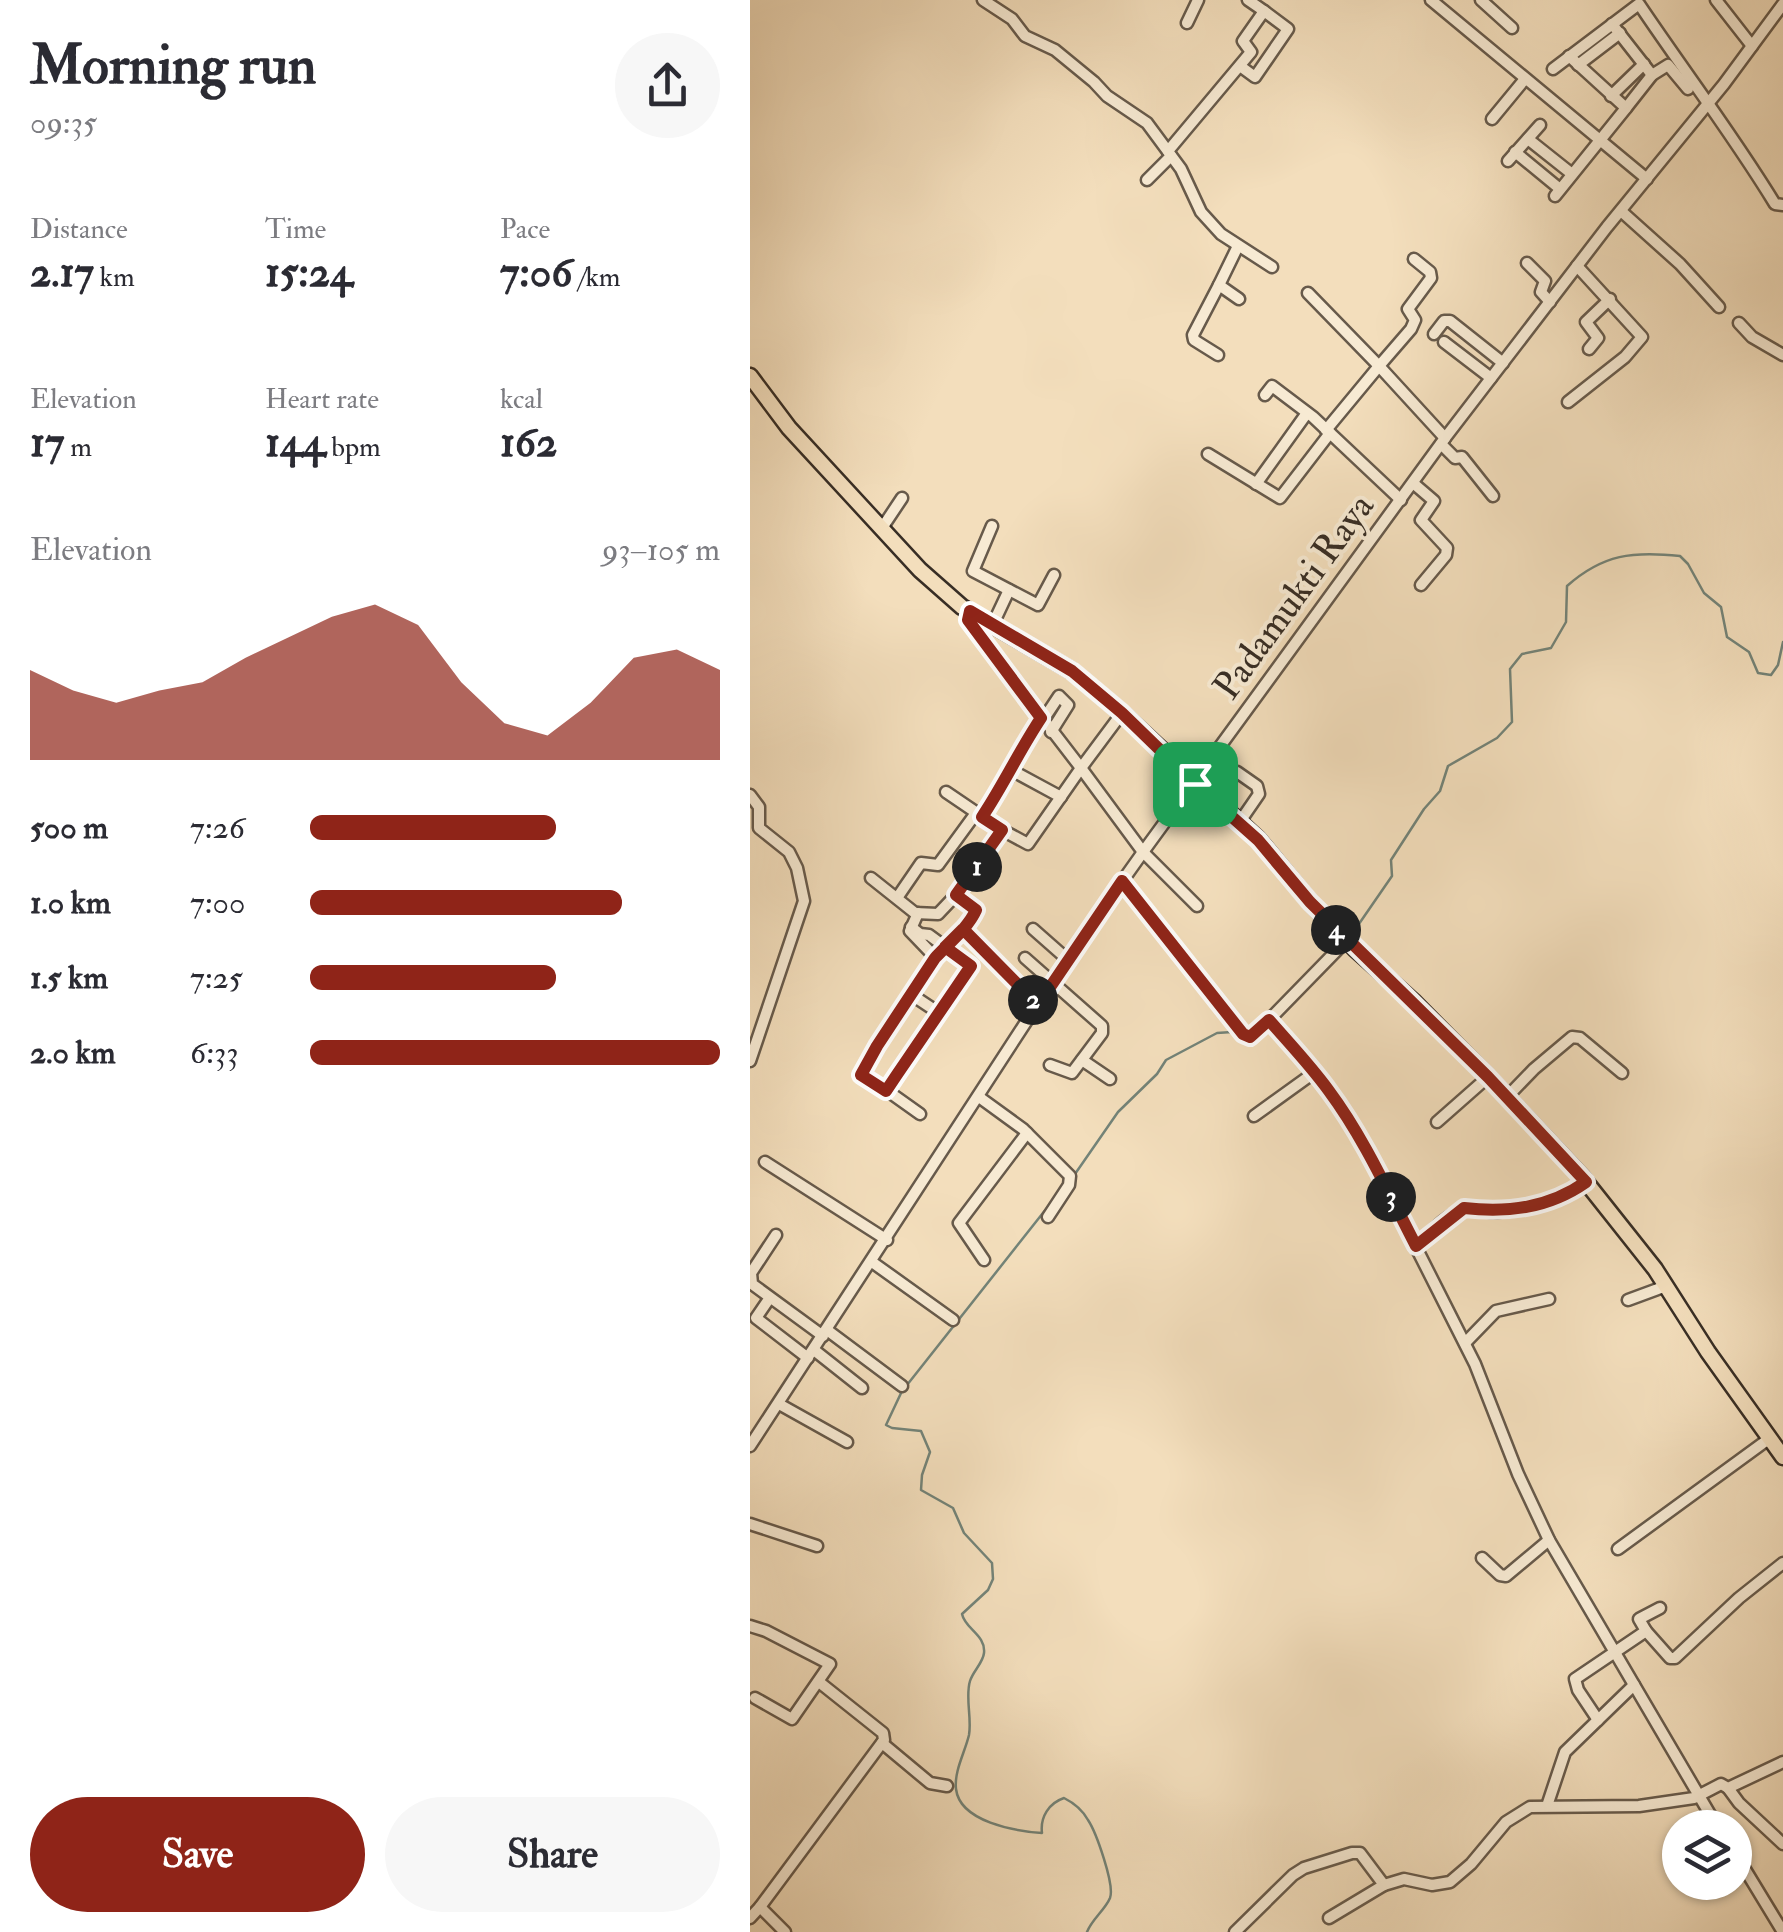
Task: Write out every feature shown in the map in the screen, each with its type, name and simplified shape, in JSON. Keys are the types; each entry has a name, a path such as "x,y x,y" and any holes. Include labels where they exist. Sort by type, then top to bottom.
{"main road":[{"path":"750,376 789,428 920,570 970,611 1072,671 1122,713 1258,840 1346,940 1488,1077 1586,1182 1666,1286 1783,1457"}],"street":[{"path":"983,0 1148,124 1186,178 1201,212 1238,246 1272,266"},
{"path":"1187,24 1198,0"},
{"path":"1240,66 1255,77 1288,29 1262,6 1248,0"},
{"path":"1431,0 1647,179"},
{"path":"1480,0 1512,28"},
{"path":"1716,0 1752,46"},
{"path":"1553,69 1573,61 1616,28 1641,2 1705,108"},
{"path":"1147,180 1252,51 1243,41 1262,6"},
{"name":"Padamukti Raya","path":"750,1446 1067,959 1122,881 1443,441 1781,10"},
{"path":"1616,28 1652,76"},
{"path":"1573,61 1626,108"},
{"path":"1612,96 1644,64"},
{"path":"1540,125 1512,157 1558,193 1598,138 1652,76 1671,65 1746,156 1775,204 1783,205"},
{"path":"1492,119 1524,78"},
{"path":"1528,139 1572,174"},
{"path":"1621,210 1720,307"},
{"path":"1218,355 1194,340 1194,335 1238,246"},
{"path":"1208,454 1282,498 1328,432 1412,329 1415,320 1408,309 1432,278 1414,259"},
{"path":"1527,263 1545,281 1542,292 1550,302"},
{"path":"1568,402 1642,339 1577,266"},
{"path":"1219,285 1239,299"},
{"path":"1308,293 1379,366 1454,458 1462,456 1493,496"},
{"path":"1589,348 1598,338 1586,322 1610,299"},
{"path":"1434,334 1448,320 1503,363"},
{"path":"1740,323 1752,336 1783,355"},
{"path":"1444,342 1491,378"},
{"path":"1265,394 1272,386 1307,412 1401,500"},
{"path":"1256,484 1307,412"},
{"path":"1413,483 1434,502 1420,520 1447,548 1446,555 1421,585"},
{"path":"882,528 902,498"},
{"path":"992,526 973,570 1038,605 1054,575"},
{"path":"993,624 1009,590"},
{"path":"970,611 968,620 1143,852 1197,906"},
{"path":"896,898 921,863 938,864 979,815 1013,770 1017,755 1059,696 1068,706 1052,732"},
{"path":"946,792 1028,844 1122,713"},
{"path":"1013,770 1061,797"},
{"path":"1237,772 1258,786 1259,794 1239,823"},
{"path":"750,796 758,807 759,828 788,852 797,868 804,902 750,1061"},
{"path":"871,878 918,913 938,914 1002,830"},
{"path":"1122,881 1243,1034 1250,1037 1346,940"},
{"path":"920,1114 861,1072 935,958 976,911 956,895"},
{"path":"918,913 911,927 912,935 935,958"},
{"path":"886,1091 971,966 911,927"},
{"path":"963,929 1038,1005"},
{"path":"1033,929 1067,959"},
{"path":"1025,958 1102,1026 1102,1033 1070,1074 1050,1065"},
{"path":"912,995 939,1013"},
{"path":"1269,1020 1332,1094 1376,1168 1465,1343 1549,1540 1708,1810"},
{"path":"1507,1098 1572,1036 1580,1038 1622,1074"},
{"path":"1082,1060 1110,1079"},
{"path":"1254,1116 1315,1072"},
{"path":"1436,1122 1488,1077"},
{"path":"980,1098 1027,1133 1071,1180 1048,1218"},
{"path":"984,1260 959,1223 1027,1133"},
{"path":"765,1162 887,1240"},
{"path":"1416,1246 1464,1208 1514,1210 1566,1196 1586,1182"},
{"path":"776,1235 751,1273 752,1284 902,1386"},
{"path":"872,1262 954,1320"},
{"path":"1628,1300 1666,1286"},
{"path":"1465,1343 1496,1311 1549,1298"},
{"path":"769,1299 753,1316 862,1388"},
{"path":"779,1404 847,1442"},
{"path":"1618,1548 1770,1438"},
{"path":"750,1524 816,1546"},
{"path":"1482,1558 1506,1576 1549,1540"},
{"path":"1660,1608 1640,1619 1646,1631 1674,1658 1783,1564"},
{"path":"750,1626 829,1662 820,1682 791,1720 755,1698"},
{"path":"1598,1720 1574,1680 1646,1631"},
{"path":"750,1918 882,1743 883,1733 820,1682"},
{"path":"1546,1806 1565,1752 1634,1685"},
{"path":"882,1743 930,1784 947,1786"},
{"path":"1728,1788 1783,1762"},
{"path":"1329,1918 1384,1885 1404,1879 1432,1885 1450,1882 1471,1864 1506,1822 1530,1807 1639,1806 1694,1798 1721,1784 1783,1844"},
{"path":"1234,1932 1304,1868 1360,1852 1384,1885"},
{"path":"1752,1882 1783,1932"},
{"path":"760,1906 785,1932"}],"waterway":[{"path":"1352,934 1392,876 1391,860 1440,791 1448,766 1497,738 1512,722 1510,669 1522,654 1551,648 1566,622 1567,586 1580,575 1619,557 1680,556 1704,593 1721,607 1727,637 1749,652 1758,673 1771,675 1778,665 1783,642"},
{"path":"1075,1174 1118,1112 1166,1060 1217,1033 1232,1032 1245,1043 1250,1040"},
{"path":"907,1385 1054,1199"},
{"path":"902,1391 886,1425 921,1431 930,1452 921,1490 953,1508 964,1533 992,1563 993,1579 988,1590 962,1614 982,1641 984,1653 971,1677 969,1735 956,1789 967,1810 990,1823 1018,1830 1042,1833 1044,1816 1064,1798 1086,1816 1100,1847 1111,1891 1087,1932"}],"route":[{"path":"1195,784 1072,671 970,611 968,620 1041,718 982,817 1002,830 956,895 976,914 963,929 945,947 935,958 861,1075 886,1091 971,966 945,947 963,929 1038,1005 1122,881 1243,1034 1250,1037 1269,1020 1315,1072 1376,1168 1416,1246 1464,1208 1514,1210 1566,1196 1586,1182 1413,1001 1355,949 1258,840 1195,784"}]}
